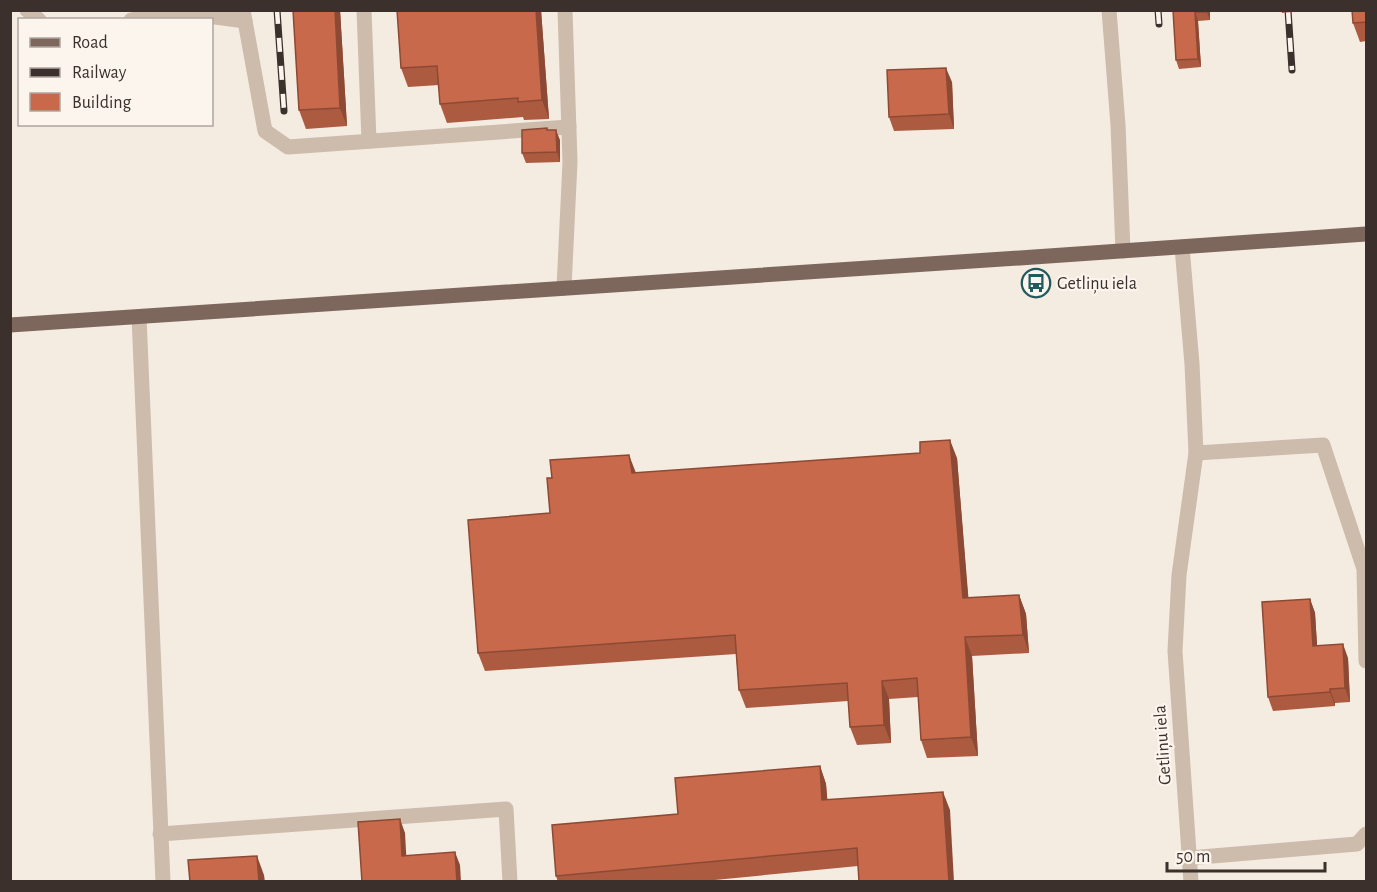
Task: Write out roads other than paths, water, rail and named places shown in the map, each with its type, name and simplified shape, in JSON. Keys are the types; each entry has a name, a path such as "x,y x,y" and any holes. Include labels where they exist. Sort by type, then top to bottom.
{"main road":[{"path":"10,325 1366,234"}],"street":[{"path":"364,10 369,141"},
{"path":"564,288 569,204 565,10"},
{"path":"1109,10 1118,125 1123,251"},
{"path":"147,18 186,13 244,16 265,132 288,147 569,127"},
{"name":"Getliņu iela","path":"1182,247 1192,364 1196,453 1179,576 1175,651 1191,882"},
{"path":"139,317 163,882"},
{"path":"1196,453 1323,445 1365,569 1366,661"},
{"path":"160,834 506,809 510,882"},
{"path":"1189,858 1363,840"}],"railway":[{"path":"277,10 284,111"},
{"path":"1158,10 1159,24"},
{"path":"1288,10 1292,70"}],"place":[{"name":"Getliņu iela","path":"1036,283"}]}
